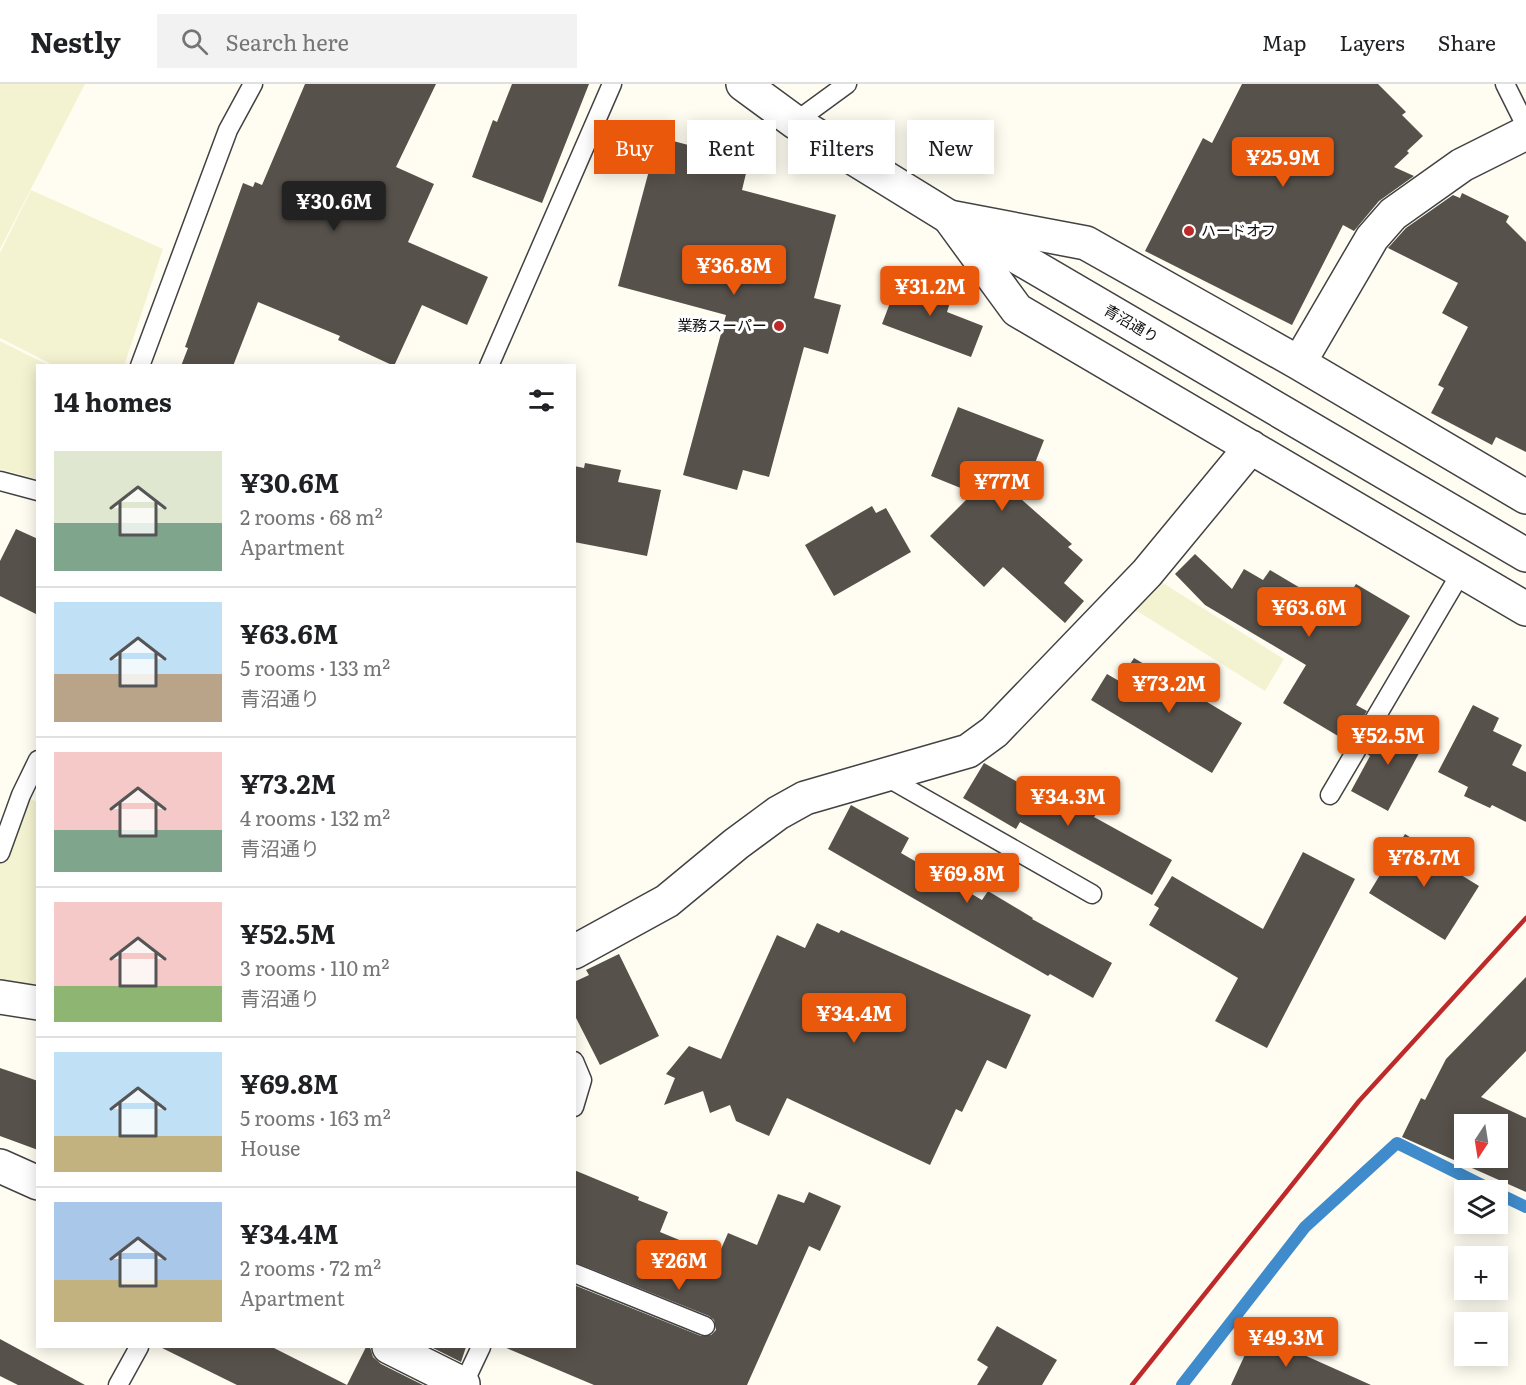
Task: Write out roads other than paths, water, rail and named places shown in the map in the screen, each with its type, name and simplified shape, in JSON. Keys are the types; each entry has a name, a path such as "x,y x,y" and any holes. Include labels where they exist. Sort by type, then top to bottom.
{"street":[{"name":"青沼通り","path":"742,84 792,120"},
{"path":"1299,363 1372,238 1393,214 1462,165 1526,133"},
{"name":"青沼通り","path":"879,174 948,217 1526,555"},
{"path":"948,217 1086,243 1299,363 1526,497"},
{"path":"948,217 1017,310 1526,609"},
{"path":"576,951 667,901 736,844 805,798 968,751 994,732 1147,573 1251,447"},
{"path":"0,997 36,1003"},
{"path":"0,1166 36,1182"},
{"path":"391,1348 463,1384"}],"lane":[{"path":"141,364 228,130 253,84"},
{"path":"490,364 612,84"},
{"path":"798,120 847,84"},
{"path":"1505,84 1526,126"},
{"path":"0,481 36,490"},
{"path":"1330,795 1462,572"},
{"path":"0,853 21,795 36,764"},
{"path":"883,775 1092,894"},
{"path":"576,1066 582,1080 576,1100"},
{"path":"576,1274 705,1326"},
{"path":"118,1385 138,1348"},
{"path":"463,1384 481,1348"}],"waterway":[{"path":"1182,1385 1305,1227 1397,1143 1472,1180"},
{"path":"1508,1198 1526,1207"}],"railway":[{"path":"1132,1385 1359,1101 1526,918"}],"place":[{"name":"ハードオフ","path":"1189,231"},
{"name":"業務スーパー","path":"779,326"}]}
